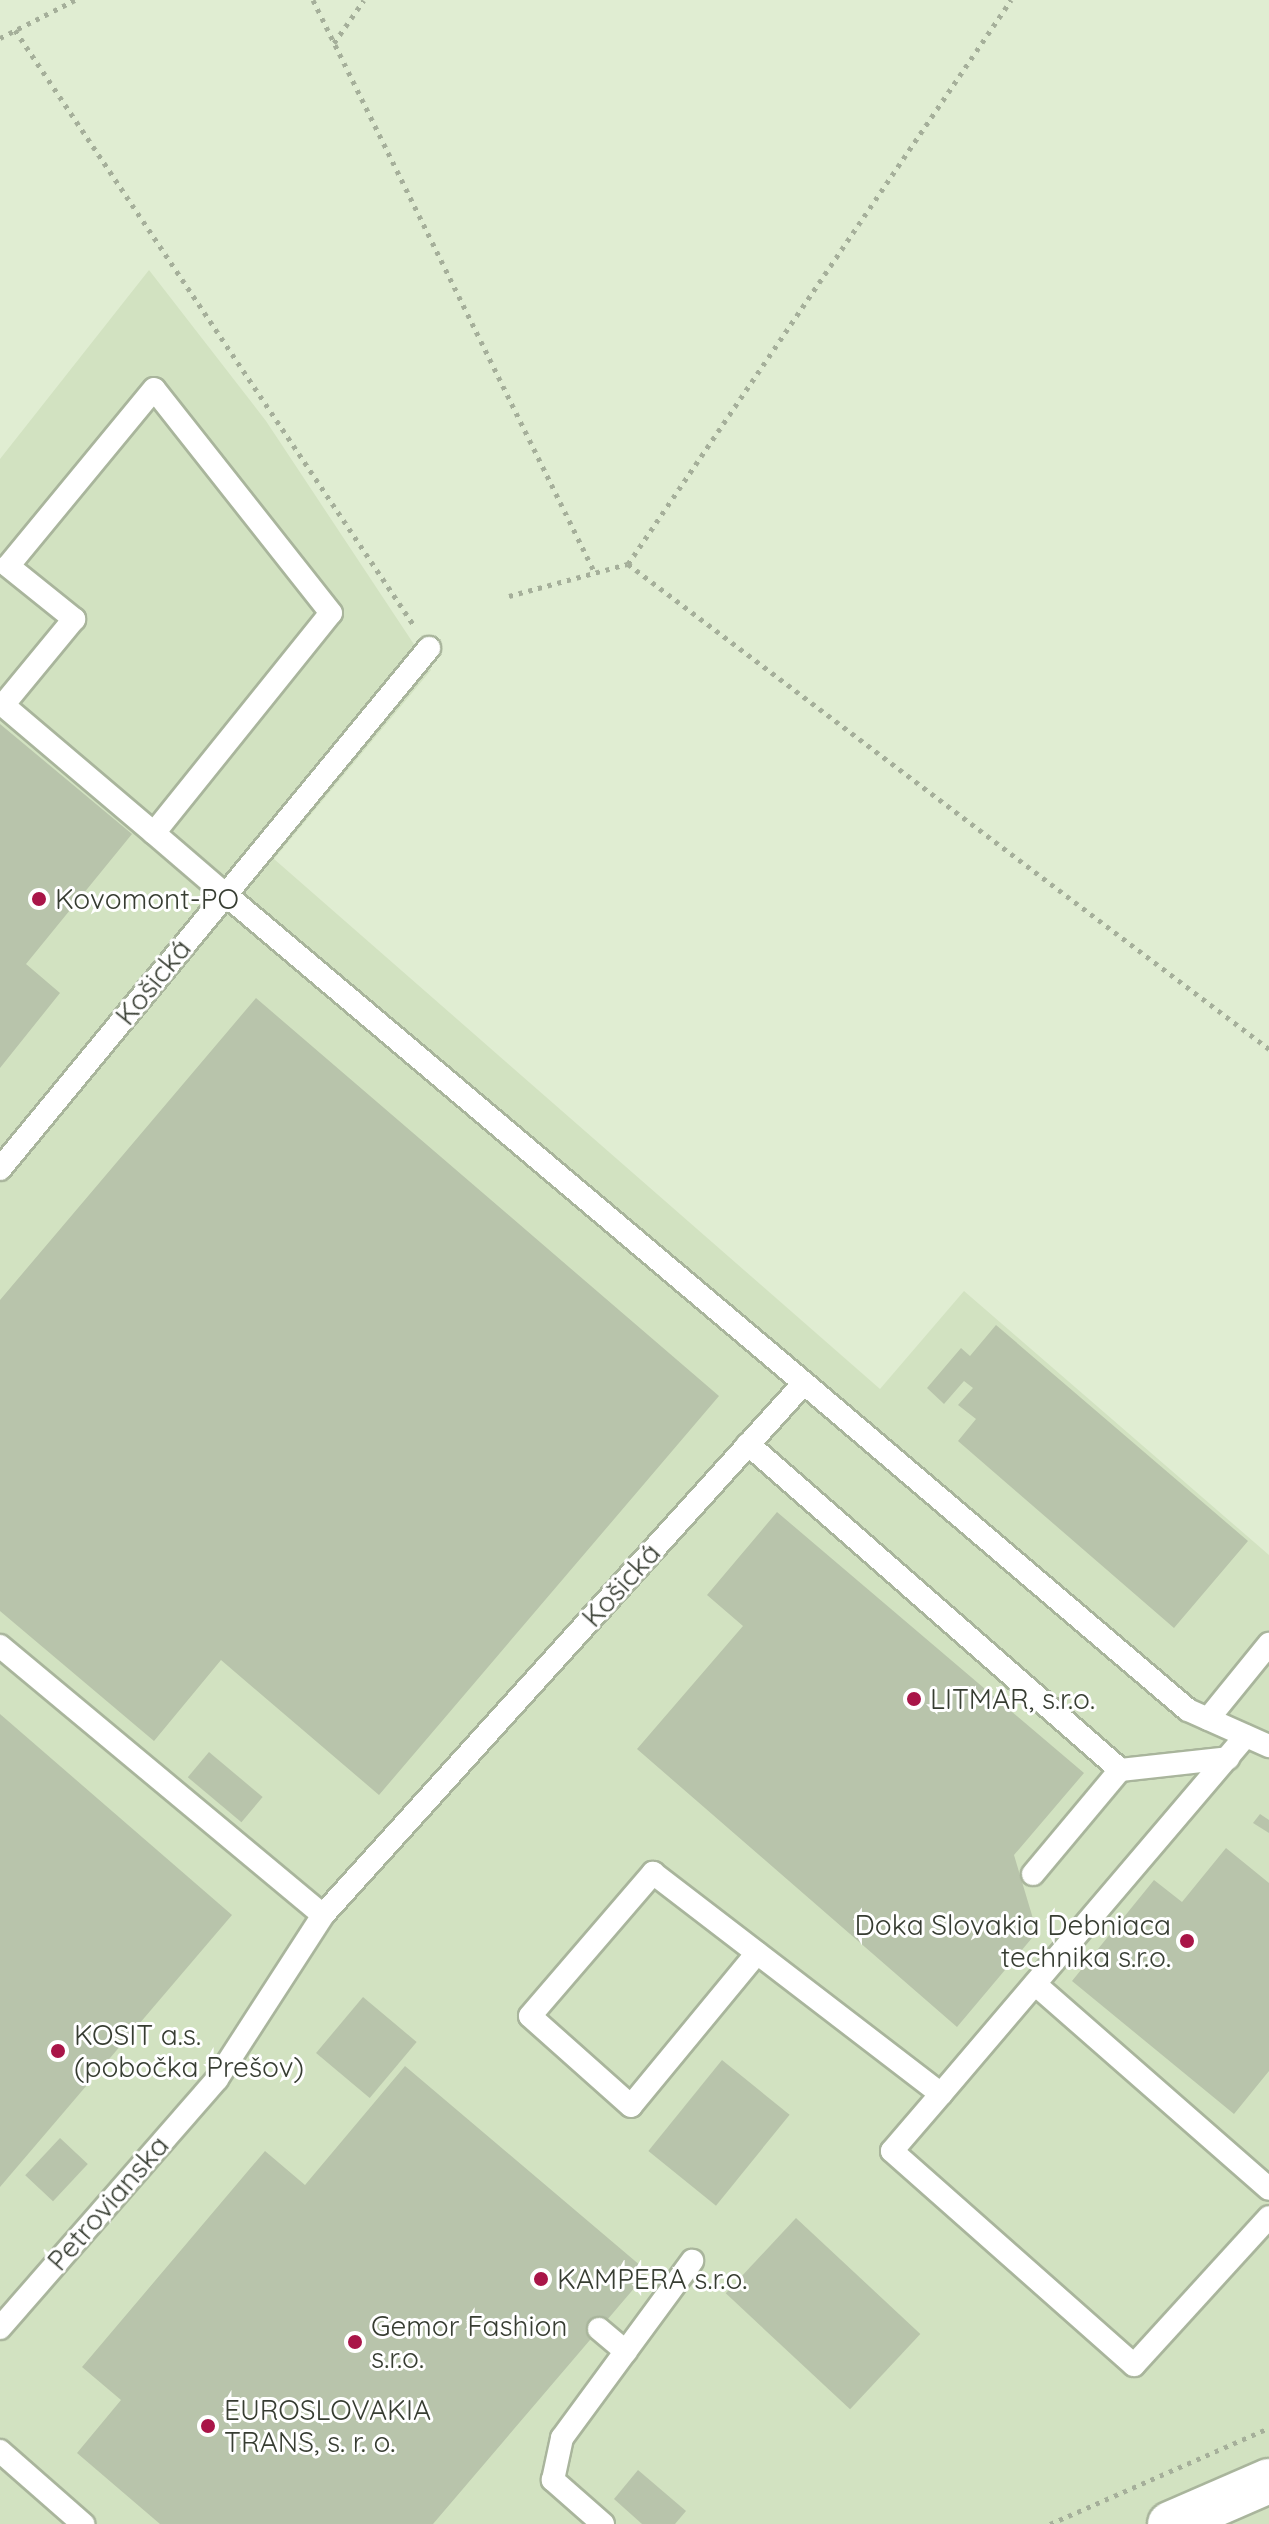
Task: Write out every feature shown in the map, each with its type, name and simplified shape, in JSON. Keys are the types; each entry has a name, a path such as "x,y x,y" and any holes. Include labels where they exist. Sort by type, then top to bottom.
{"main road":[{"path":"1170,2524 1269,2481"}],"lane":[{"path":"154,833 331,613 154,389 8,566 74,619 3,705 225,894 804,1383 1208,1719 1269,1746"},
{"name":"Košická","path":"0,1169 429,648"},
{"name":"Košická","path":"217,2079 323,1915 804,1383"},
{"path":"748,1444 1120,1770"},
{"path":"1208,1719 1269,1644"},
{"path":"0,1646 323,1915"},
{"path":"1246,1736 892,2151 1134,2365 1269,2217"},
{"path":"1033,1874 1120,1770 1228,1758"},
{"path":"757,1953 631,2106 530,2016 653,1873 941,2094"},
{"path":"1035,1984 1269,2189"},
{"name":"Petrovianska","path":"0,2328 217,2079"},
{"path":"603,2524 553,2480 562,2438 692,2261"},
{"path":"599,2329 626,2352"},
{"path":"0,2451 83,2524"}],"path":[{"path":"0,38 75,0"},
{"path":"313,0 595,573"},
{"path":"334,43 364,0"},
{"path":"509,596 628,564 1011,0"},
{"path":"15,30 429,648"},
{"path":"628,564 1269,1049"},
{"path":"1050,2524 1269,2428"}],"shaded area":[{"path":"149,270 266,421 431,670 274,859 880,1389 964,1291 1269,1555 1269,2524 0,2524 0,459"}],"building":[{"name":"Kovomont-PO","path":"0,724 132,834 26,964 60,993 0,1068"},
{"path":"256,998 719,1396 379,1795 221,1660 154,1741 0,1611 0,1300"},
{"path":"996,1325 1248,1541 1174,1628 958,1441 976,1419 958,1405 973,1388 964,1381 944,1404 927,1388 961,1348 970,1356"},
{"path":"777,1512 1084,1773 1014,1855 1037,1932 957,2027 637,1749 743,1626 707,1595"},
{"name":"KOSIT a.s. (pobočka Prešov)","path":"0,1714 232,1915 0,2187"},
{"path":"209,1752 263,1797 241,1822 188,1777"},
{"path":"1260,1814 1269,1820 1269,1833 1253,1823"},
{"name":"Doka Slovakia Debniaca technika s.r.o.","path":"1226,1848 1269,1883 1269,2071 1234,2114 1072,1981 1154,1880 1182,1902"},
{"path":"363,1997 417,2042 370,2098 316,2053"},
{"path":"722,2060 790,2115 716,2206 648,2151"},
{"path":"405,2066 648,2272 433,2524 160,2524 77,2453 121,2400 82,2367 265,2151 305,2185"},
{"path":"60,2138 88,2164 53,2201 25,2175"},
{"path":"796,2218 920,2334 850,2409 726,2293"},
{"path":"638,2470 686,2511 675,2524 642,2524 614,2499"}],"place":[{"name":"Kovomont-PO","path":"39,899"},
{"name":"LITMAR, s.r.o.","path":"914,1699"},
{"name":"Doka Slovakia Debniaca technika s.r.o.","path":"1187,1941"},
{"name":"KOSIT a.s. (pobočka Prešov)","path":"58,2051"},
{"name":"KAMPERA s.r.o.","path":"541,2279"},
{"name":"Gemor Fashion s.r.o.","path":"355,2342"},
{"name":"EUROSLOVAKIA TRANS, s. r. o.","path":"208,2426"}]}
